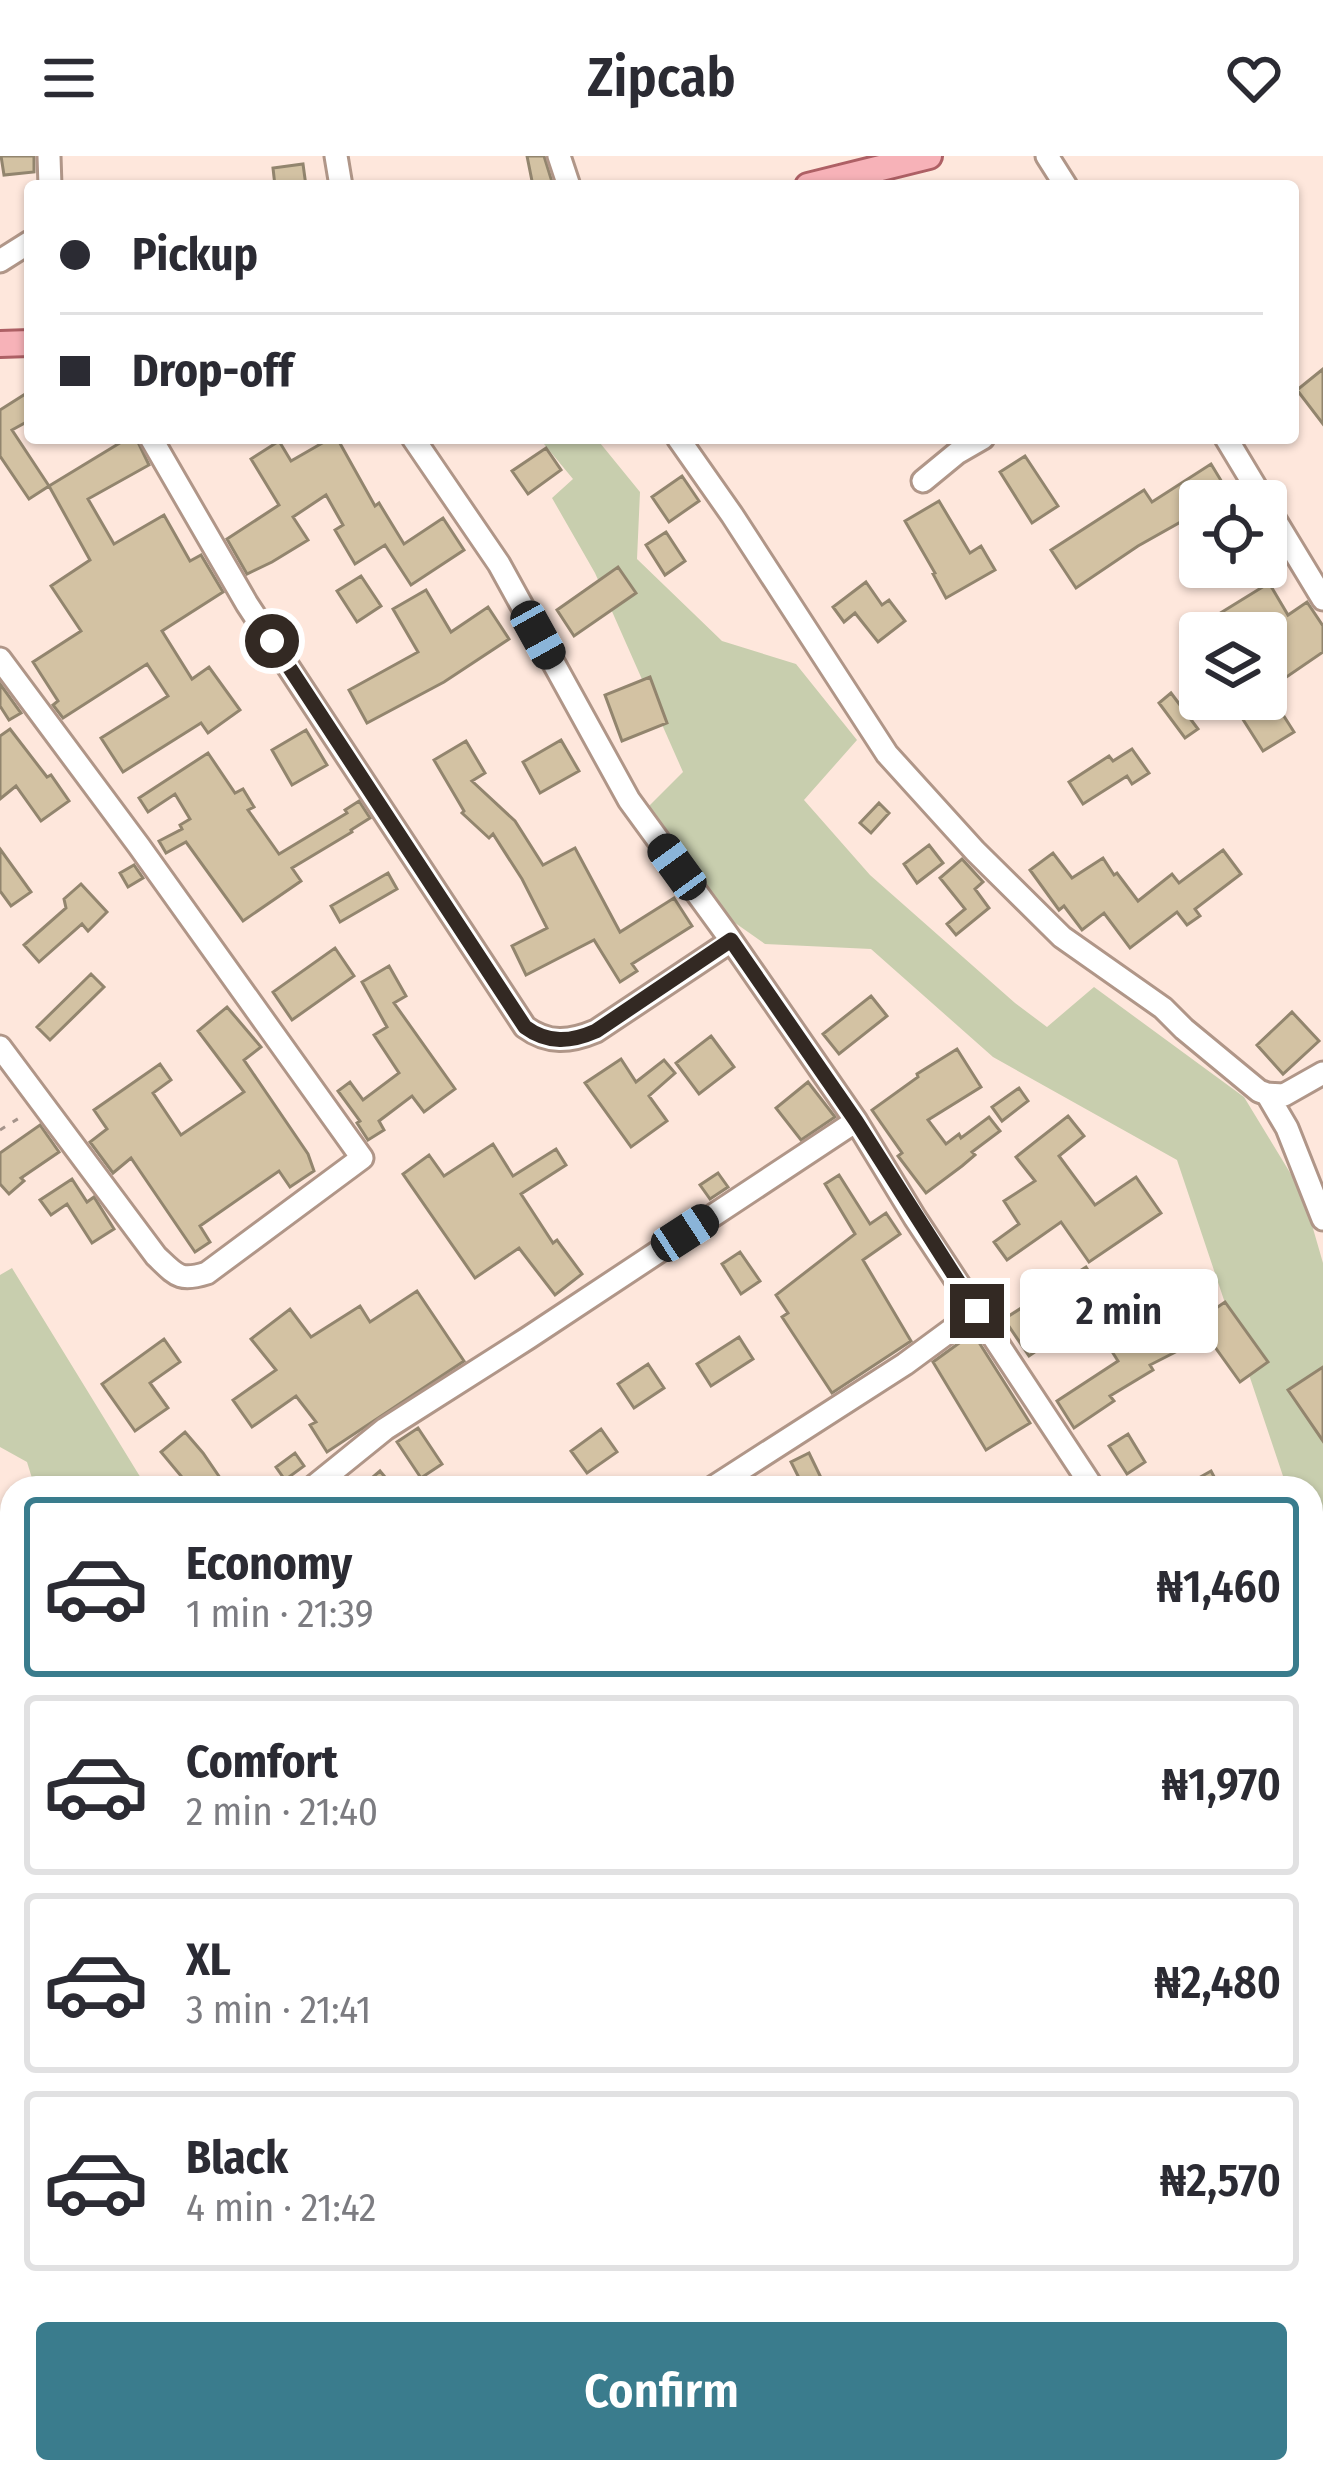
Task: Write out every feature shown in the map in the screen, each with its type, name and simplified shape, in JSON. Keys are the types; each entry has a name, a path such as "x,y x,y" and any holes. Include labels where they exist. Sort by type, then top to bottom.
{"main road":[{"path":"832,180 929,156"}],"street":[{"path":"154,444 247,604 525,1027 555,1040 575,1040 596,1031 731,940"},
{"path":"417,444 499,564 629,800 856,1121 1086,1476"},
{"path":"682,444 886,754 1061,937 1162,1008 1259,1091 1284,1095 1323,1073"},
{"path":"923,481 972,444"},
{"path":"1230,444 1251,480"},
{"path":"1287,539 1323,599"},
{"path":"0,658 362,1157 207,1273 183,1278 156,1256 0,1047"},
{"path":"1267,1094 1323,1219"},
{"path":"327,1476 385,1429 856,1121"},
{"path":"731,1476 905,1364 977,1311"}],"path":[{"path":"0,1130 42,1103"}],"green space":[{"path":"544,444 601,444 640,492 637,559 722,641 796,664 857,740 804,800 870,875 1047,1027 1094,987 1244,1097 1303,1194 1323,1263 1323,1476 1283,1476 1177,1160 993,1057 871,949 765,944 684,887 632,823 683,772 595,573 552,498 573,479"},
{"path":"12,1268 140,1476 31,1476 27,1462 0,1447 0,1275"}],"building":[{"path":"1,156 34,156 34,172 4,175"},
{"path":"527,156 544,156 551,180 532,180"},
{"path":"303,164 305,180 274,180 273,168"},
{"path":"1323,369 1323,424 1299,393"},
{"path":"24,395 24,423 12,430 49,486 29,499 0,456 0,410"},
{"path":"118,444 139,444 149,465 88,499 114,544 164,515 190,561 201,555 223,592 162,631 192,679 209,667 240,710 208,733 201,723 123,772 101,738 168,696 147,664 63,718 53,705 58,701 33,662 81,631 51,586 90,560 49,486"},
{"path":"281,444 291,461 321,444 340,444 375,506 379,503 404,544 443,518 464,550 411,585 385,545 355,564 335,530 343,525 326,495 293,517 308,540 247,574 227,539 279,505 251,459"},
{"path":"546,448 561,470 528,494 512,471"},
{"path":"1025,456 1058,506 1032,523 1000,472"},
{"path":"1211,464 1221,480 1186,480"},
{"path":"682,476 699,501 669,522 652,497"},
{"path":"1179,485 1179,523 1076,588 1051,550 1144,490 1152,502"},
{"path":"939,501 970,553 981,546 995,570 946,598 905,521"},
{"path":"666,532 685,561 665,575 646,545"},
{"path":"618,567 636,593 574,636 557,610"},
{"path":"361,576 381,606 357,622 337,591"},
{"path":"866,582 882,605 889,600 905,621 878,642 855,613 844,622 833,607"},
{"path":"1261,588 1272,588 1286,612 1222,612"},
{"path":"426,590 451,632 488,607 509,639 444,682 367,723 349,690 418,652 393,609"},
{"path":"1307,602 1323,626 1323,652 1287,677 1287,613"},
{"path":"650,677 667,723 622,741 605,695"},
{"path":"0,684 21,713 9,720 0,706"},
{"path":"1171,693 1179,704 1179,720 1191,720 1198,729 1185,738 1159,703"},
{"path":"1243,720 1286,720 1294,732 1263,751"},
{"path":"10,729 69,801 41,821 16,786 0,799 0,736"},
{"path":"306,730 327,765 292,785 272,750"},
{"path":"561,740 579,771 540,793 523,762"},
{"path":"466,741 485,773 472,781 515,821 543,865 575,848 620,932 674,898 692,926 632,964 637,971 620,982 594,940 526,975 512,946 547,928 493,834 489,838 462,813 434,760"},
{"path":"1132,749 1149,773 1132,784 1127,776 1083,804 1069,782 1109,756 1113,761"},
{"path":"208,753 235,793 243,789 254,807 248,810 279,854 359,801 370,818 292,868 301,881 243,921 186,842 166,853 159,841 190,819 175,794 148,812 139,798"},
{"path":"879,803 889,813 871,833 860,823"},
{"path":"929,845 943,863 917,883 904,864"},
{"path":"0,849 31,892 11,906 0,891"},
{"path":"1223,850 1241,874 1195,909 1200,916 1187,925 1177,912 1130,948 1104,913 1082,930 1064,906 1059,910 1030,870 1053,853 1072,878 1103,858 1138,901 1172,874 1179,883"},
{"path":"962,859 983,882 975,889 989,908 956,935 947,924 965,909 940,878"},
{"path":"134,865 143,878 128,887 120,873"},
{"path":"388,873 397,889 340,922 331,906"},
{"path":"81,884 107,912 88,931 82,924 39,962 24,945 66,908 64,899"},
{"path":"335,948 354,976 292,1020 273,992"},
{"path":"389,966 406,996 394,1003 455,1089 424,1112 412,1096 379,1121 384,1130 368,1140 338,1091 350,1082 363,1100 399,1073 374,1035 387,1027 362,982"},
{"path":"91,974 104,987 50,1040 37,1027"},
{"path":"871,996 887,1016 839,1054 823,1034"},
{"path":"227,1007 261,1047 244,1060 308,1154 314,1171 290,1187 279,1171 200,1226 210,1242 195,1252 131,1158 113,1173 90,1142 107,1129 94,1110 160,1064 171,1080 153,1093 181,1135 244,1092 198,1031"},
{"path":"1292,1012 1319,1041 1283,1074 1257,1045"},
{"path":"711,1036 734,1067 699,1094 676,1063"},
{"path":"957,1049 981,1087 928,1120 946,1144 989,1117 1000,1131 926,1193 872,1110"},
{"path":"621,1059 636,1082 664,1060 675,1073 649,1096 667,1121 631,1147 585,1083"},
{"path":"808,1082 835,1117 801,1140 776,1108"},
{"path":"1019,1088 1028,1101 1002,1121 992,1107"},
{"path":"1068,1116 1084,1136 1059,1156 1095,1205 1136,1177 1161,1213 1089,1262 1061,1222 1007,1260 994,1242 1019,1224 1004,1201 1035,1181 1016,1157"},
{"path":"40,1125 59,1152 21,1178 24,1181 9,1194 0,1184 0,1153"},
{"path":"493,1144 513,1176 556,1149 566,1165 521,1194 553,1243 557,1240 582,1274 555,1295 519,1248 475,1278 403,1174 429,1155 444,1176"},
{"path":"718,1173 728,1187 710,1199 700,1185"},
{"path":"839,1175 870,1224 886,1213 900,1234 863,1260 911,1341 832,1393 782,1317 788,1313 776,1295 855,1234 825,1184"},
{"path":"72,1179 87,1202 94,1197 114,1229 92,1243 67,1204 51,1215 40,1200"},
{"path":"740,1252 760,1281 741,1294 722,1264"},
{"path":"1086,1267 1139,1351 1181,1332 1225,1302 1268,1362 1240,1382 1207,1336 1150,1365 1153,1370 1110,1396 1114,1401 1074,1428 1057,1401 1118,1361 1092,1320 1086,1317 1029,1356 1004,1319"},
{"path":"417,1291 464,1361 327,1452 310,1425 316,1422 296,1396 252,1427 233,1400 276,1370 251,1339 290,1309 311,1337 360,1306 370,1322"},
{"path":"973,1333 1030,1423 986,1450 933,1362"},
{"path":"739,1337 753,1359 711,1386 697,1364"},
{"path":"164,1339 180,1362 150,1383 168,1408 135,1431 102,1384"},
{"path":"648,1364 664,1388 634,1408 618,1384"},
{"path":"1323,1367 1323,1441 1288,1390"},
{"path":"418,1428 442,1464 420,1476 397,1442"},
{"path":"601,1429 617,1452 587,1473 571,1451"},
{"path":"185,1432 219,1476 181,1476 161,1452"},
{"path":"1128,1434 1145,1462 1127,1474 1109,1446"},
{"path":"295,1453 304,1466 290,1476 282,1476 276,1467"},
{"path":"809,1453 820,1476 798,1476 791,1462"}],"route":[{"path":"272,641 525,1027 555,1040 575,1040 596,1031 731,940 856,1121 977,1311"}]}
